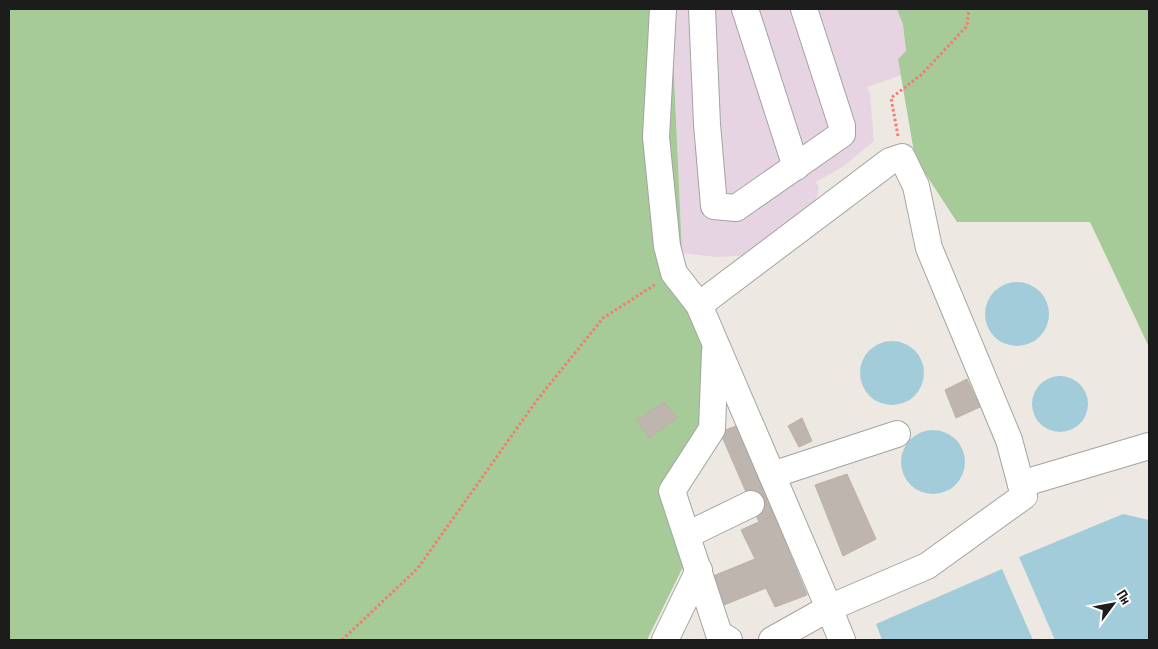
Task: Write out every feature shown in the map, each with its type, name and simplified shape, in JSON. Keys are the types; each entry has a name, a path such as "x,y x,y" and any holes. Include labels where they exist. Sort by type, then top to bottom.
{"lane":[{"path":"663,9 656,137 667,246 674,273 699,305 715,343 767,492 829,608 842,640"},
{"path":"702,9 707,124 714,206 736,208 842,134 842,126 804,9"},
{"path":"745,9 796,167"},
{"path":"699,305 890,161 902,157 916,186 929,248 1009,440 1024,496 927,566 829,608 772,640"},
{"path":"715,343 712,429 672,491 719,634 729,640"},
{"path":"686,535 767,492 897,434"},
{"path":"1021,484 1149,446"},
{"path":"665,640 699,570"}],"path":[{"path":"902,157 891,98 921,75 967,26 969,9"},
{"path":"342,640 418,568 537,400 603,318 674,273"}],"shaded area":[{"path":"671,9 897,9 903,25 906,52 898,59 902,75 867,87 870,95 874,141 844,166 816,182 819,187 815,206 756,255 716,257 682,253"}],"green space":[{"path":"9,9 671,9 682,253 712,342 700,433 671,486 689,560 682,569 647,640 9,640"},
{"path":"897,9 1149,9 1149,347 1090,222 957,222 915,158 898,59 906,51 903,25"}],"water":[{"path":"1017,282 1035,288 1043,296 1049,314 1043,332 1035,340 1017,346 999,340 991,332 985,314 991,296 999,288"},
{"path":"892,341 910,346 915,350 919,355 924,373 919,391 915,396 910,400 892,405 874,400 869,396 865,391 860,373 865,355 869,350 874,346"},
{"path":"1054,376 1066,376 1076,380 1084,388 1088,404 1084,420 1076,428 1066,432 1054,432 1044,428 1036,420 1032,410 1032,398 1036,388 1044,380"},
{"path":"933,430 951,436 959,444 965,462 959,480 951,488 933,494 915,488 907,480 901,462 907,444 915,436"},
{"path":"1123,514 1149,520 1149,640 1055,640 1019,557"},
{"path":"1002,569 1033,640 882,640 876,624"}],"building":[{"path":"967,379 980,407 956,418 945,390"},
{"path":"664,402 677,418 649,438 636,420"},
{"path":"802,418 812,441 799,447 788,426"},
{"path":"736,426 774,515 759,522 720,432"},
{"path":"847,474 876,539 843,556 815,485"},
{"path":"774,515 807,595 775,607 766,588 724,605 713,576 755,559 741,530"}]}
